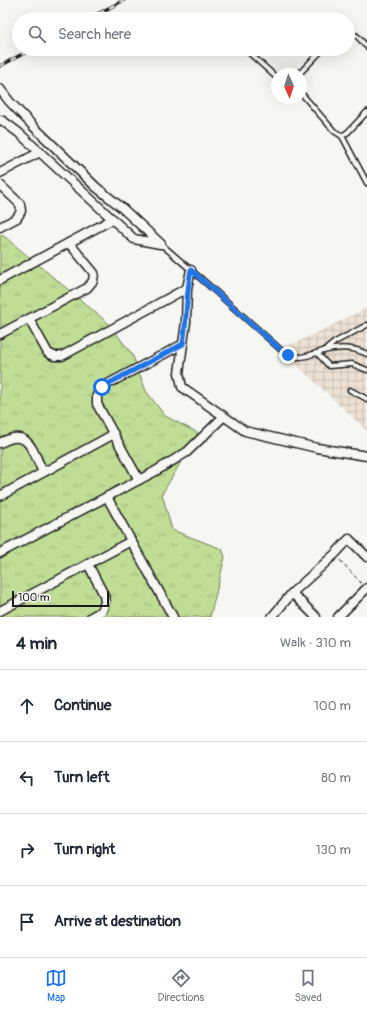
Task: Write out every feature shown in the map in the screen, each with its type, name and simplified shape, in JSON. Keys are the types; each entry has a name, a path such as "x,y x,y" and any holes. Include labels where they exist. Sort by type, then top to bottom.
{"street":[{"path":"0,89 32,126 96,187 121,207 161,244"},
{"path":"0,120 3,120 40,152 134,239 161,244"},
{"path":"0,173 40,152"},
{"path":"0,184 20,204 21,211 17,218 0,227"},
{"path":"0,280 113,220"},
{"path":"0,334 88,288 93,280 94,273 69,243"},
{"path":"191,270 187,288 186,322 179,373 182,387 245,431 317,448 367,456"},
{"path":"29,319 48,353 54,356 62,356 187,288"},
{"path":"139,480 98,404 96,395 102,387 183,344"},
{"path":"0,553 154,472 187,452 223,417"},
{"path":"0,496 114,434"},
{"path":"0,443 7,439 19,436 27,441 43,472"},
{"path":"107,497 173,617"},
{"path":"272,617 292,593 335,554 349,539 367,557"},
{"path":"0,611 132,541"},
{"path":"88,564 104,595 105,602 102,611 91,617"},
{"path":"338,617 367,588"},
{"path":"292,593 316,617"}],"lane":[{"path":"355,35 367,48"},
{"path":"253,56 271,73"},
{"path":"305,68 316,56"},
{"path":"307,100 334,131 342,136 367,183"},
{"path":"342,136 348,132 367,112"},
{"path":"161,244 285,353 295,357 317,354 334,342 367,324"},
{"path":"323,351 351,348 367,354"},
{"path":"317,354 329,366 352,364 367,370"},
{"path":"350,390 367,399"}],"path":[{"path":"335,554 367,588"}],"shaded area":[{"path":"367,308 367,431 281,350"}],"green space":[{"path":"0,234 108,323 132,354 146,391 165,416 198,433 162,494 172,530 222,549 225,557 210,617 0,617"}],"railway":[{"path":"101,12 124,0"},
{"path":"0,66 19,56"}],"route":[{"path":"102,387 183,344 186,322 187,288 191,270 288,355"}]}
